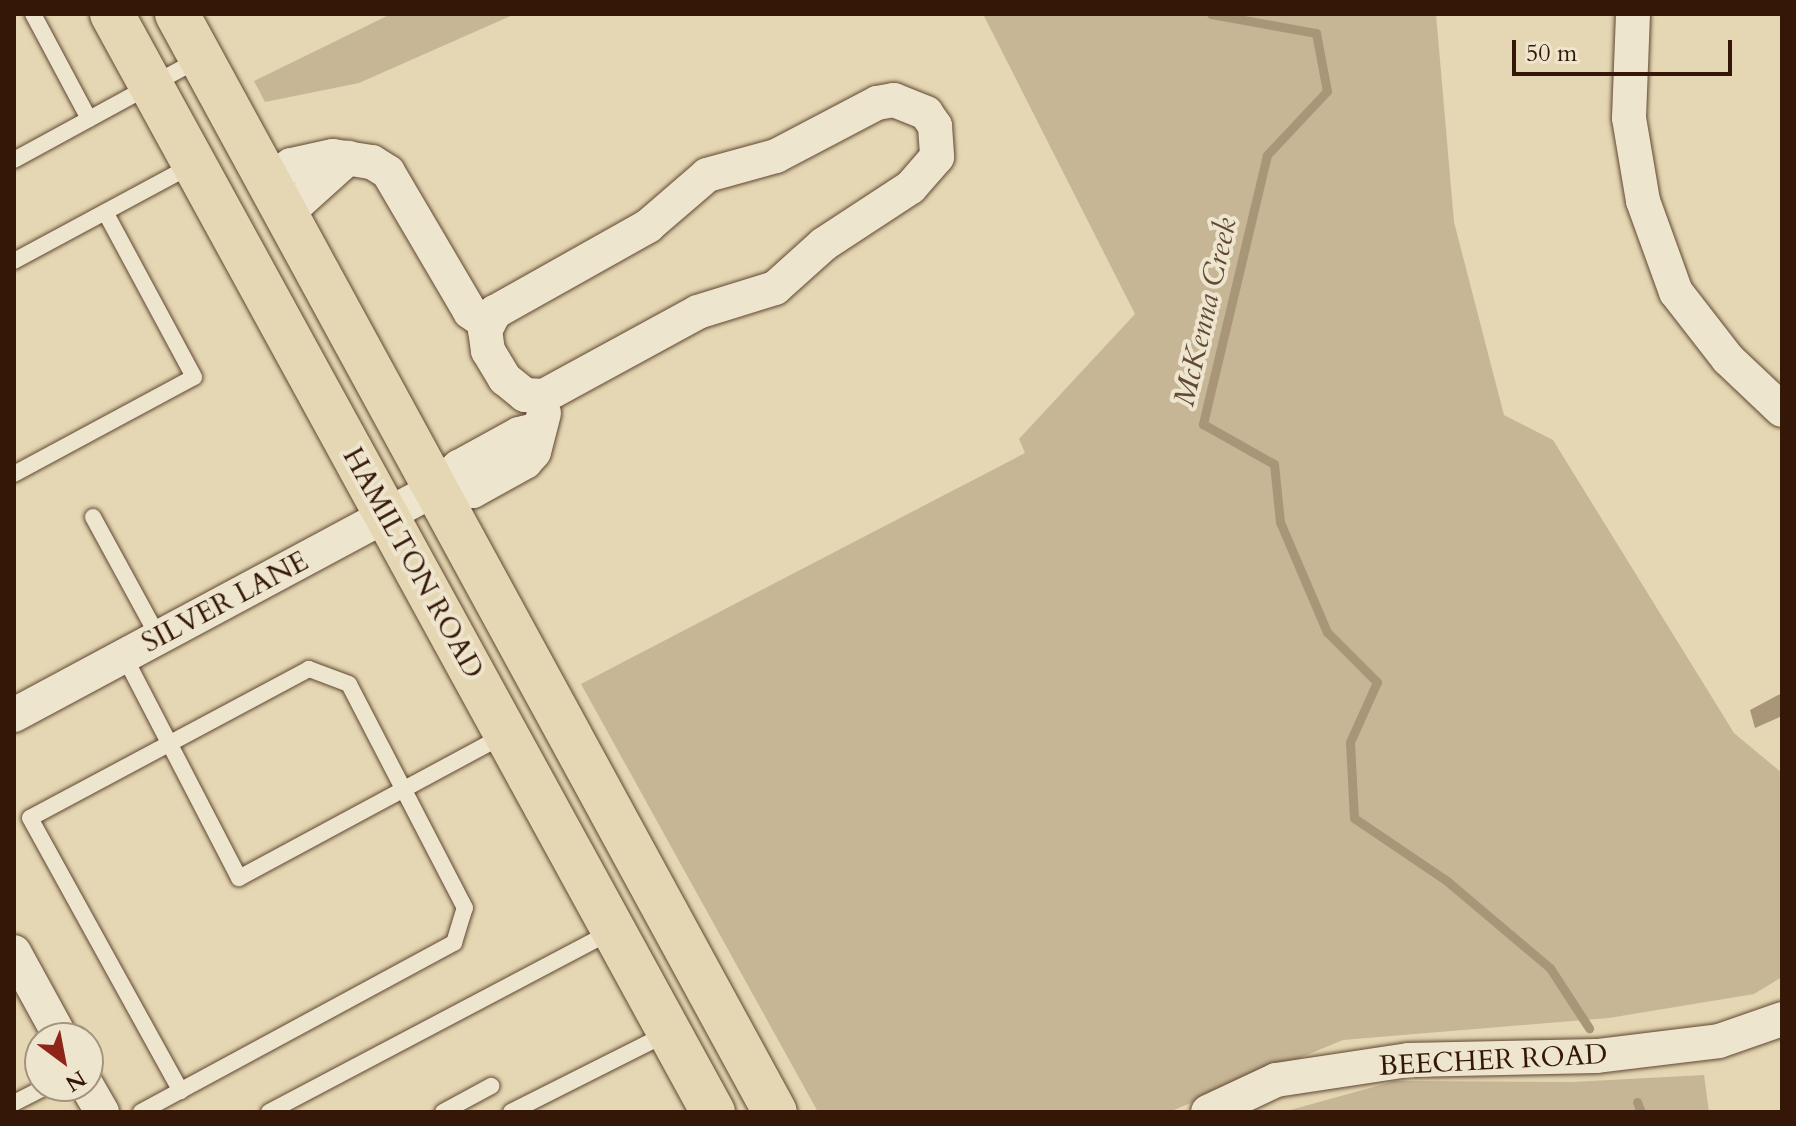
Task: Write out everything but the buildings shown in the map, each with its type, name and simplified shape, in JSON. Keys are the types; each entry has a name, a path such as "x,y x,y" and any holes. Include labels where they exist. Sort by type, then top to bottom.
{"main road":[{"name":"HAMILTON ROAD","path":"112,14 713,1112"},
{"name":"HAMILTON ROAD","path":"177,14 775,1112"}],"street":[{"path":"1633,14 1629,118 1643,201 1676,292 1728,359 1782,410"},
{"path":"435,489 473,491 525,462 534,452 542,413 698,312 775,288 824,244 911,187 937,157 935,126 926,113 894,100 877,103 776,156 707,175 648,226 495,312 488,324 488,351 505,379 542,413"},
{"path":"278,197 348,158 372,162 388,172 470,312 488,324"},
{"name":"SILVER LANE","path":"14,715 435,489"},
{"path":"18,968 51,1022"},
{"name":"BEECHER ROAD","path":"1208,1112 1276,1080 1408,1060 1597,1056 1719,1041 1782,1019"}],"lane":[{"path":"33,14 89,119"},
{"path":"14,160 201,58"},
{"path":"14,261 194,164"},
{"path":"14,474 194,377 105,212"},
{"path":"93,517 159,638"},
{"path":"124,656 239,878 506,734"},
{"path":"141,1112 181,1091 454,943 465,908 349,684 309,669 30,818 181,1091"},
{"path":"269,1112 614,931"},
{"path":"511,1112 669,1033"},
{"path":"443,1112 491,1086"}],"shaded area":[{"path":"391,14 515,14 359,83 265,102 254,81"},
{"path":"983,14 1436,14 1454,222 1504,415 1553,440 1734,733 1782,773 1782,977 1754,994 1609,1018 1343,1040 1169,1112 818,1112 581,684 1025,453 1019,439 1135,314"},
{"path":"1782,693 1782,716 1755,728 1750,710"},
{"path":"1704,1075 1709,1112 1283,1112 1395,1081 1572,1082"}],"waterway":[{"name":"McKenna Creek","path":"1211,14 1316,33 1327,91 1267,155 1203,424 1274,464 1280,522 1327,632 1377,682 1350,742 1354,818 1447,881 1550,968 1589,1028"},
{"name":"McKenna Creek","path":"1637,1102 1641,1112"}]}
